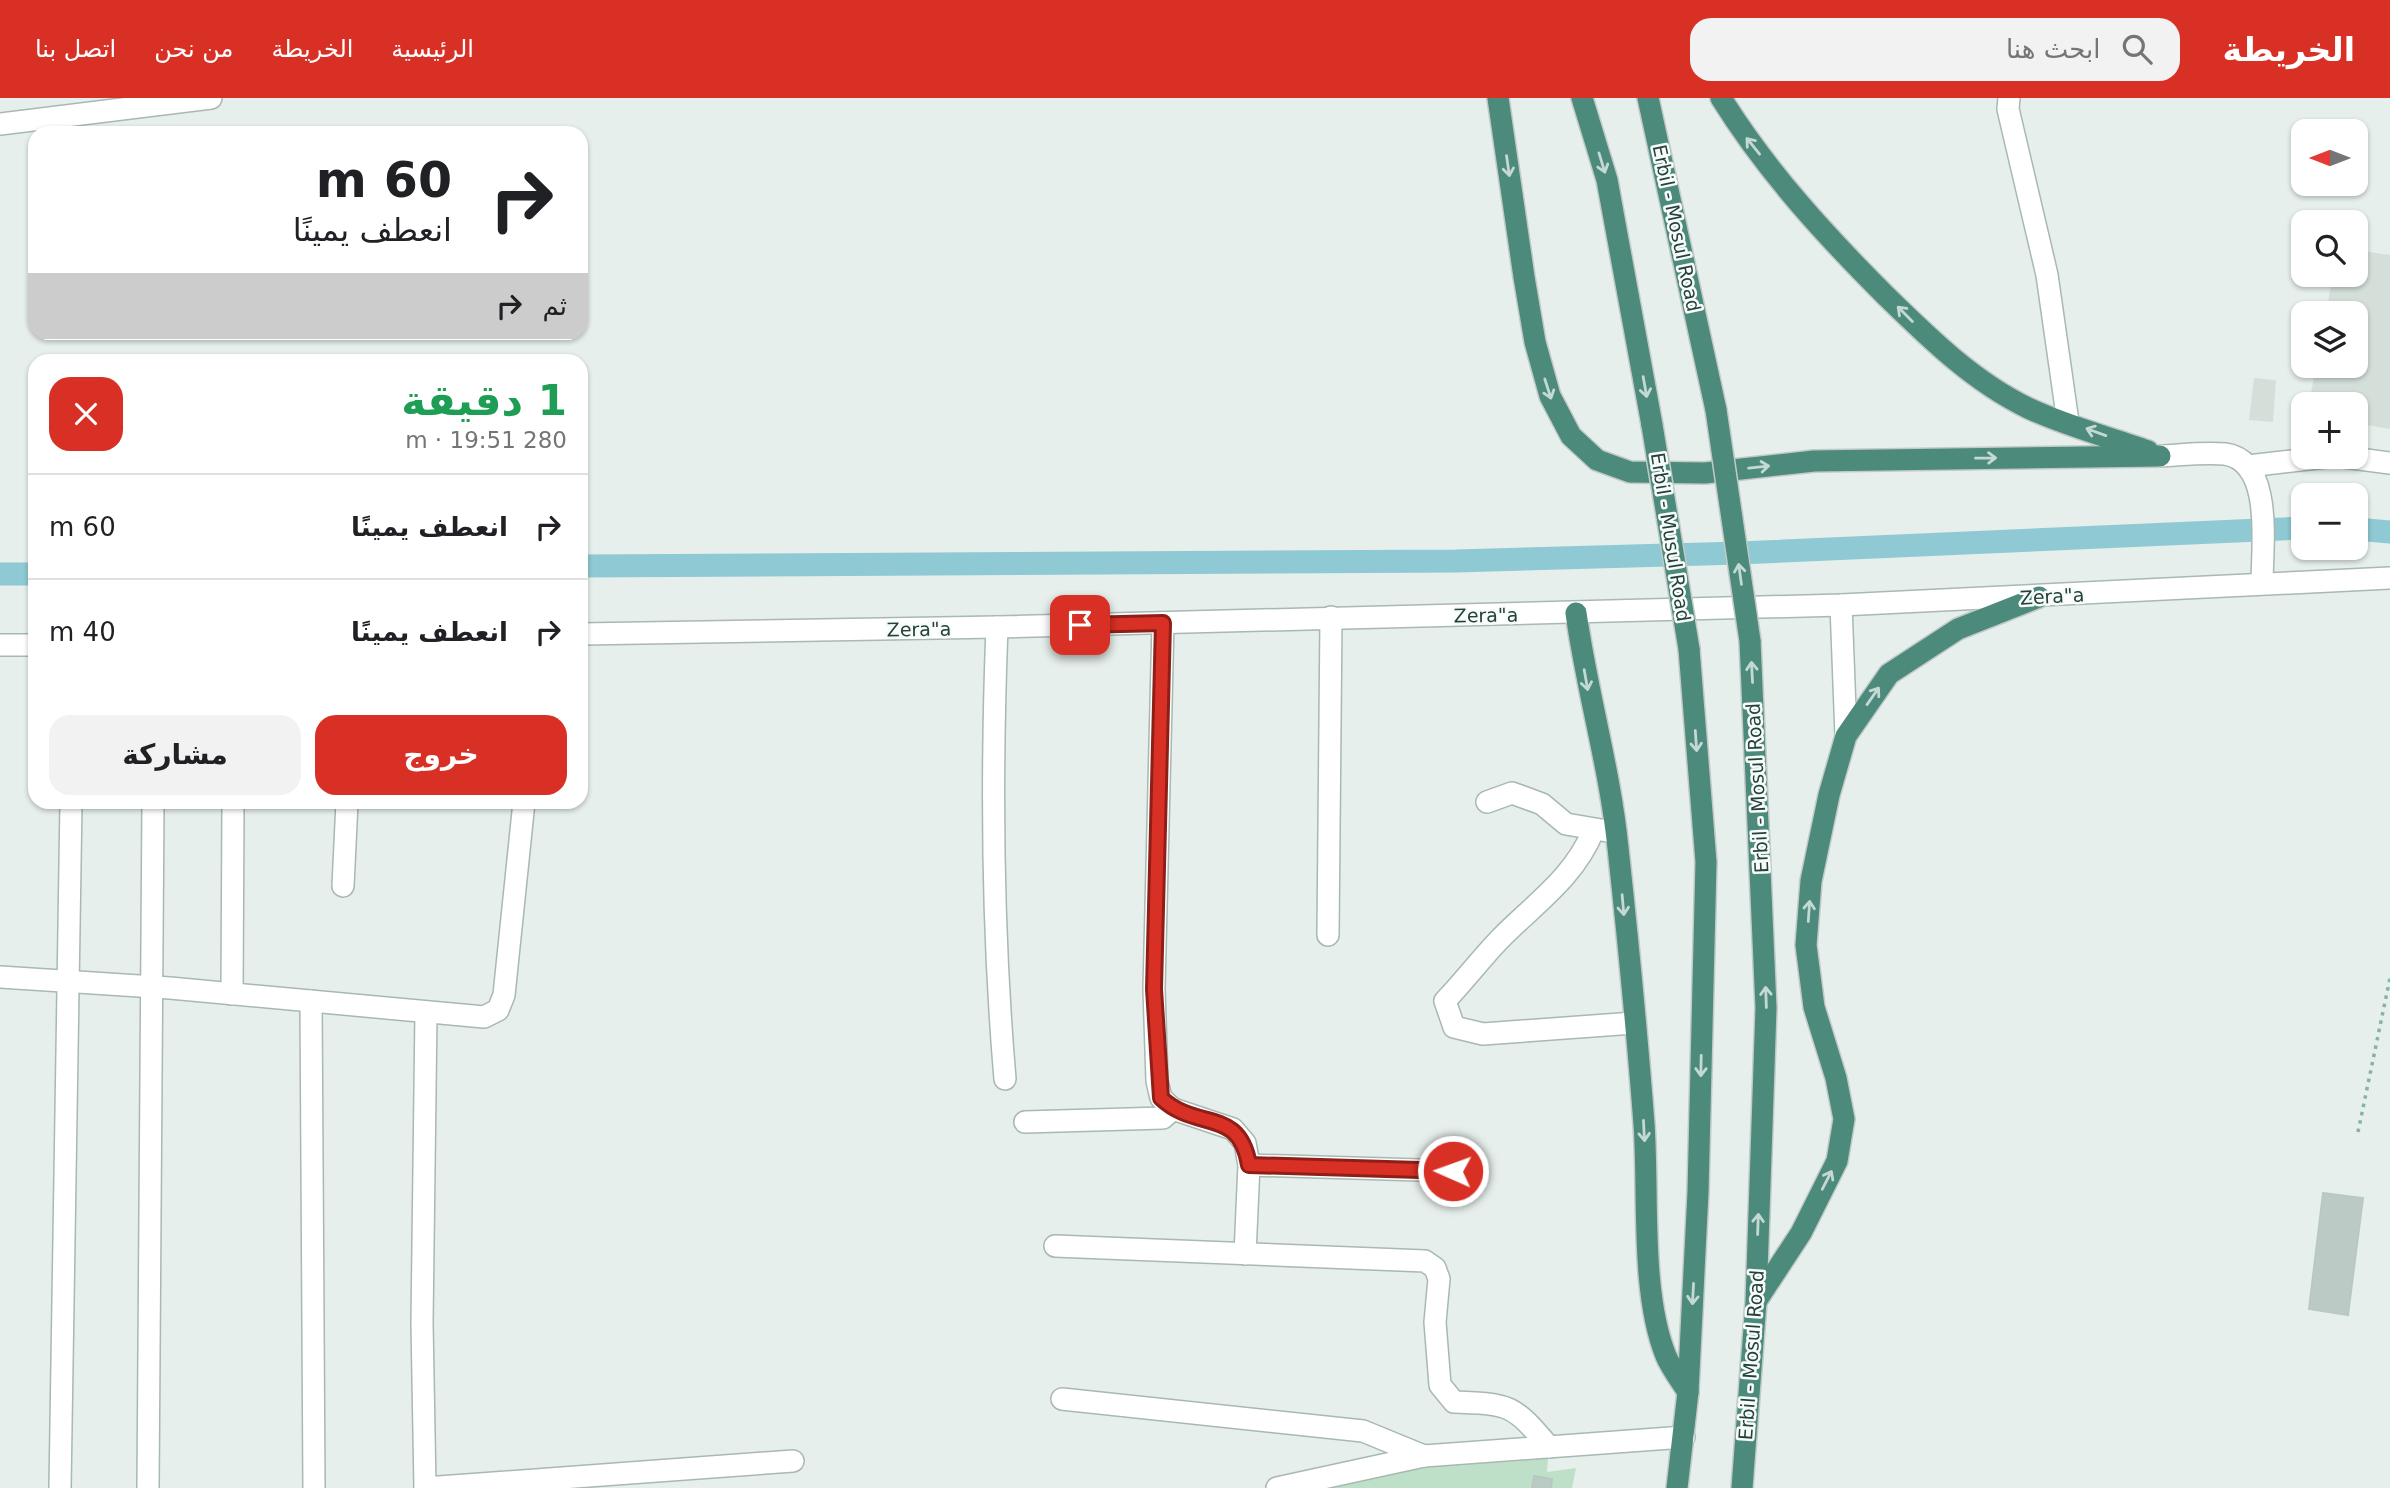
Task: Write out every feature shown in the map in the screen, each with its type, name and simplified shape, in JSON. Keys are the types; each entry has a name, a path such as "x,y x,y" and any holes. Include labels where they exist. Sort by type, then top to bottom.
{"highway":[{"path":"1498,98 1524,277 1546,382 1550,396 1572,436 1597,460 1630,472 1705,473 1814,461 2160,456"},
{"name":"Erbil - Musul Road","path":"1582,98 1607,180 1652,425 1689,649 1706,862 1698,1192 1688,1392"},
{"name":"Erbil - Mosul Road","path":"1648,98 1716,410 1750,641 1766,1008 1756,1302 1742,1488"},
{"path":"1721,98 1743,133 1839,250 1921,330 1970,372 2029,408 2160,456"},
{"path":"1756,1302 1801,1233 1837,1161 1844,1119 1836,1078 1814,1007 1806,945 1811,881 1829,795 1846,737 1889,674 1958,629 2039,597"},
{"path":"1576,613 1616,832 1644,1125 1650,1272 1657,1323 1666,1356 1688,1392 1677,1488"}],"street":[{"path":"0,124 211,98"},
{"path":"2009,98 2008,109 2047,275 2068,422"},
{"path":"2160,456 2225,454 2248,466 2291,461"},
{"path":"2368,460 2390,463"},
{"path":"2248,466 2261,493 2262,583"},
{"name":"Zera\"a","path":"588,634 997,627 1841,605 2390,578"},
{"path":"1841,605 1846,737"},
{"path":"1328,935 1331,617"},
{"path":"1163,623 1154,989 1157,1081 1161,1098 1173,1109 1233,1129 1245,1143 1249,1165 1245,1254"},
{"path":"997,627 992,848 997,985 1005,1079"},
{"path":"0,645 28,645"},
{"path":"1487,802 1512,793 1542,804 1566,824 1592,831 1616,832"},
{"path":"60,1488 71,809"},
{"path":"148,1488 153,809"},
{"path":"232,994 233,809"},
{"path":"343,886 346,809"},
{"path":"0,977 67,980 484,1017 498,1010 504,995 523,809"},
{"path":"1592,831 1586,848 1547,898 1499,940 1445,1001 1447,1014 1454,1027 1483,1034 1634,1023"},
{"path":"311,1001 314,1488"},
{"path":"426,1012 422,1323 425,1488 793,1461"},
{"path":"1025,1122 1163,1118 1173,1109"},
{"path":"1249,1165 1453,1171"},
{"path":"1055,1247 1425,1261 1435,1268 1439,1279 1435,1322 1436,1363 1440,1385 1454,1402 1494,1403 1521,1414 1549,1447"},
{"path":"1062,1399 1363,1431 1424,1456"},
{"path":"1277,1488 1424,1456 1684,1437"}],"path":[{"path":"2358,1132 2390,978"}],"shaded area":[{"path":"2368,252 2390,255 2390,429 2368,425 2368,392 2311,392 2314,378 2368,378 2368,301 2328,301 2331,287 2368,287"},
{"path":"2254,378 2276,380 2273,422 2249,420"}],"green space":[{"path":"1549,1447 1547,1472 1576,1468 1572,1488 1273,1488"}],"building":[{"path":"2323,1193 2363,1198 2348,1315 2309,1309"},
{"path":"1534,1476 1552,1479 1551,1488 1532,1488"}],"waterway":[{"path":"588,566 1456,561 1740,553 2291,529"},
{"path":"2368,530 2390,532"},
{"path":"0,574 28,574"}],"route":[{"path":"1080,625 1163,623 1154,989 1157,1081 1161,1098 1173,1109 1233,1129 1245,1143 1249,1165 1453,1171"}]}
